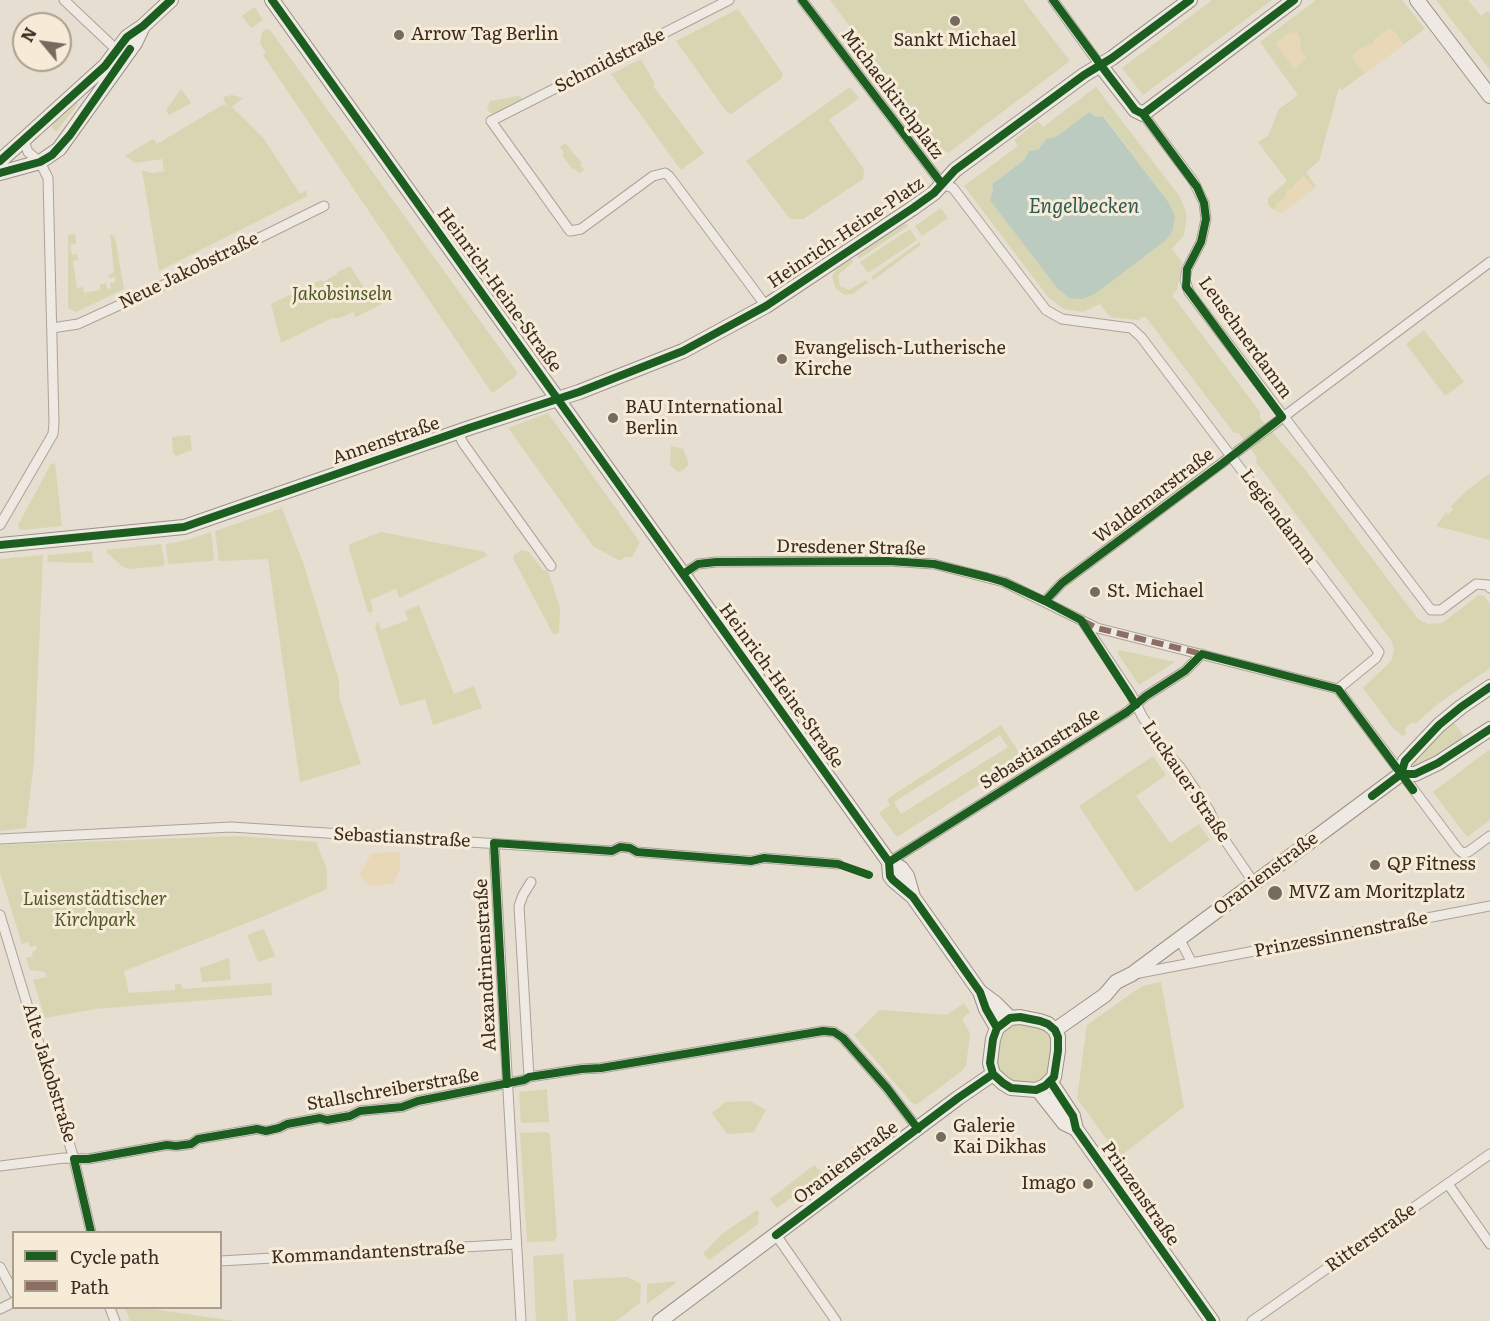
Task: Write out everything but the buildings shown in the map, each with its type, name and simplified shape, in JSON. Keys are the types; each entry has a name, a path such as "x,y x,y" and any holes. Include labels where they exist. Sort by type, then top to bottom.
{"street":[{"path":"64,0 121,54"},
{"path":"0,173 40,162 52,155 64,142 121,54 127,37 143,26 171,0"},
{"name":"Heinrich-Heine-Straße","path":"272,0 888,862"},
{"name":"Schmidstraße","path":"729,0 491,121 565,227 573,231 581,229 653,176 665,173 674,180 766,306"},
{"name":"Michaelkirchplatz","path":"802,0 942,184 955,170 1190,0"},
{"path":"1053,0 1100,65"},
{"path":"1143,114 1294,0"},
{"path":"1417,0 1490,96"},
{"path":"0,161 99,71 121,54"},
{"name":"Leuschnerdamm","path":"1100,65 1135,110 1143,114 1194,182 1204,203 1206,219 1201,242 1187,269 1186,287 1282,417 1431,610 1441,610 1476,584 1489,585"},
{"path":"0,525 53,434 48,178 40,162 28,152 24,141"},
{"name":"Heinrich-Heine-Platz","path":"766,306 913,208 934,193 942,184"},
{"name":"Legiendamm","path":"942,184 955,191 1039,303 1053,315 1062,319 1123,325 1136,331 1379,652 1376,658 1338,689"},
{"name":"Neue Jakobstraße","path":"52,328 78,324 170,282 324,206"},
{"name":"Waldemarstraße","path":"1045,601 1062,583 1490,262"},
{"name":"Annenstraße","path":"0,546 184,527 558,399 683,351 766,306"},
{"path":"458,432 463,443 551,566"},
{"name":"Dresdener Straße","path":"683,574 698,564 716,562 920,562 963,570 1004,582 1097,628 1338,689"},
{"name":"Luckauer Straße","path":"1081,620 1166,752 1180,767 1209,810 1218,830 1254,883"},
{"name":"Sebastianstraße","path":"888,862 1109,724 1146,696 1185,671 1202,654"},
{"name":"Oranienstraße","path":"1055,1030 1105,995 1116,982 1132,974 1401,774 1405,761 1438,725 1490,687"},
{"path":"1338,689 1459,850 1463,853 1468,852 1490,836"},
{"name":"Oranienstraße","path":"1401,774 1415,774 1438,763 1490,729"},
{"name":"Sebastianstraße","path":"0,839 231,827 612,851 620,847 630,848 637,852 751,861 764,858 837,864"},
{"name":"Alexandrinenstraße","path":"494,843 521,1321"},
{"path":"888,862 901,868 907,876 913,897 980,992 986,1009 997,1028"},
{"name":"Alexandrinenstraße","path":"529,1077 519,906 531,882"},
{"name":"Prinzessinnenstraße","path":"1132,974 1490,906"},
{"name":"Alte Jakobstraße","path":"0,915 74,1159 91,1231"},
{"path":"1179,938 1192,963"},
{"path":"980,992 1010,1018"},
{"path":"1020,1017 1040,1021 1055,1030 1058,1037 1054,1075 1038,1090 1011,1088 1000,1082 993,1074 990,1053 993,1039 997,1028 1010,1018 1020,1017"},
{"name":"Stallschreiberstraße","path":"0,1166 88,1159 167,1145 191,1144 198,1140 246,1131 279,1128 287,1124 320,1118 327,1120 350,1116 360,1111 402,1107 418,1101 507,1084 529,1077 601,1068 828,1031 843,1038 887,1088 918,1129"},
{"name":"Oranienstraße","path":"660,1321 993,1074"},
{"name":"Prinzenstraße","path":"1050,1081 1074,1116 1076,1130"},
{"name":"Prinzenstraße","path":"1038,1090 1064,1123 1076,1130 1212,1321"},
{"name":"Ritterstraße","path":"1252,1321 1490,1154"},
{"path":"1448,1184 1490,1244"},
{"path":"776,1235 836,1321"},
{"name":"Kommandantenstraße","path":"222,1262 516,1244"},
{"path":"0,1267 12,1289"}],"green space":[{"path":"830,0 1023,0 1070,61 948,153 941,149"},
{"path":"1212,0 1272,0 1143,95 1122,68"},
{"path":"1316,0 1402,0 1425,29 1342,90 1339,88 1319,161 1306,172 1316,187 1281,213 1268,206 1268,198 1287,181 1258,142 1268,136 1279,109 1298,95 1260,42"},
{"path":"1436,0 1468,0 1481,16 1488,11 1490,14 1490,70"},
{"path":"255,7 263,20 251,28 242,16"},
{"path":"738,9 783,74 781,79 731,114 726,111 676,41"},
{"path":"266,29 270,30 517,372 516,376 492,393 263,55 266,53 260,43 262,32"},
{"path":"641,59 655,84 653,86 704,153 681,170 611,74"},
{"path":"850,87 859,98 829,120 864,169 863,179 803,219 790,219 746,161"},
{"path":"1096,87 1180,197 1187,215 1184,235 1172,249 1182,262 1177,290 1172,295 1260,412 1260,418 1303,467 1418,619 1428,624 1442,623 1479,595 1484,596 1490,604 1490,668 1439,703 1415,724 1412,722 1404,730 1407,733 1403,736 1392,727 1363,688 1391,661 1394,650 1391,640 1256,462 1257,457 1238,433 1234,433 1145,316 1138,320 1110,317 1100,304 1083,312 1064,309 1048,297 964,186 1018,146 1014,140 1038,121 1043,127","holes":["1089,112 1096,117 1104,116 1169,203 1175,216 1173,230 1165,240 1095,294 1069,298 1057,288 991,200 992,184 1024,160 1029,151 1039,149 1046,139 1056,137"]},
{"path":"181,89 191,103 169,115 166,110"},
{"path":"232,95 243,98 232,107 264,139 300,194 306,190 307,196 159,271 142,170 152,173 164,171 162,159 135,163 125,156 153,139 157,144 222,105 226,105 223,97"},
{"path":"521,97 521,102 496,115 487,109 490,101"},
{"path":"75,101 78,104 56,132 50,125"},
{"path":"565,143 582,163 580,164 584,170 579,174 575,168 573,170 562,155 564,153 560,147"},
{"path":"941,208 948,218 922,236 915,226"},
{"path":"905,223 908,226 859,259 856,255"},
{"path":"910,229 917,240 868,273 860,262"},
{"path":"75,234 76,244 70,245 72,255 77,254 78,260 73,261 77,288 83,287 84,293 100,290 100,285 106,283 107,289 111,288 110,283 115,282 115,277 109,278 108,276 114,272 110,234 115,237 124,289 76,312 68,308 68,235"},
{"path":"919,242 921,245 873,280 871,277"},
{"path":"851,259 853,262 838,275 840,286 849,290 866,280 868,283 854,293 845,295 836,289 832,277 837,268"},
{"name":"Jakobsinseln","path":"350,266 374,303 381,299 383,303 356,317 353,312 340,318 332,318 281,343 271,304 321,280 323,282"},
{"path":"1424,330 1464,382 1445,396 1406,344"},
{"path":"548,413 640,542 632,557 625,557 620,561 593,546 508,428"},
{"path":"190,435 192,450 176,456 173,453 172,437"},
{"path":"671,446 683,449 689,464 678,472 670,465"},
{"path":"55,463 62,526 20,530 18,525 51,464"},
{"path":"1490,473 1490,540 1436,526 1446,512 1448,514 1453,509 1451,506 1466,491"},
{"path":"282,508 304,565 339,681 339,697 361,764 300,782 268,559 219,561 215,531"},
{"path":"211,532 214,559 212,561 168,564 166,544"},
{"path":"381,532 485,552 487,556 399,598 396,589 370,600 373,609 371,613 368,612 349,548 350,544"},
{"path":"161,544 165,563 163,566 128,569 106,550"},
{"path":"522,550 529,552 549,574 560,608 559,633 553,634 513,558"},
{"path":"92,551 93,563 47,562 48,555"},
{"path":"43,555 34,760 26,828 0,831 0,559"},
{"path":"419,605 454,694 474,686 482,708 433,725 425,699 400,706 375,627 378,621 381,630 408,620 405,611"},
{"path":"1119,650 1175,662 1139,685 1118,654"},
{"path":"1451,718 1468,742 1416,770 1408,761"},
{"path":"1001,725 1022,757 897,837 879,813 890,805 887,799","holes":["1000,735 1008,747 901,814 894,802"]},
{"path":"1490,749 1490,820 1467,837 1433,792"},
{"path":"1153,756 1166,775 1136,796 1170,843 1199,824 1210,840 1136,892 1079,806"},
{"name":"Luisenstädtischer Kirchpark","path":"238,836 316,842 327,869 327,889 124,971 129,993 175,990 175,984 181,984 182,989 271,983 272,995 95,1009 45,1018 33,980 47,977 45,972 30,970 26,958 33,956 32,952 37,949 35,945 30,947 28,942 22,944 0,873 0,845"},
{"path":"264,929 275,956 258,962 247,935"},
{"path":"229,958 231,980 202,982 200,968"},
{"path":"1161,982 1184,1107 1119,1157 1077,1098 1087,1025 1142,986"},
{"path":"964,1003 970,1012 962,1019 970,1033 966,1065 963,1070 916,1105 854,1035 880,1010 947,1015"},
{"path":"1014,1022 1042,1026 1053,1037 1051,1070 1039,1084 1012,1083 999,1074 995,1060 999,1034"},
{"path":"547,1089 549,1122 521,1123 519,1092"},
{"path":"387,1090 388,1094 385,1094 385,1099 361,1103 359,1095"},
{"path":"750,1101 766,1110 754,1132 727,1134 712,1113 726,1102"},
{"path":"547,1132 550,1136 557,1237 554,1241 527,1242 520,1133"},
{"path":"814,1165 824,1174 777,1208 770,1199"},
{"path":"757,1210 759,1212 758,1224 709,1260 703,1254 722,1234"},
{"path":"563,1254 568,1321 536,1321 533,1256"},
{"path":"627,1277 641,1284 640,1303 616,1321 576,1321 573,1280"},
{"path":"675,1281 676,1283 647,1304 647,1284"},
{"path":"125,1309 151,1309 235,1321 130,1321"}],"sand":[{"path":"1389,29 1394,31 1404,45 1364,73 1353,59 1353,54 1368,44 1374,43 1374,39"},
{"path":"1291,32 1297,33 1301,39 1300,50 1306,56 1306,59 1296,68 1275,43"},
{"path":"1304,176 1314,188 1281,213 1274,210 1277,203 1286,197 1287,190 1293,188 1294,184"},
{"path":"400,852 400,868 393,885 387,883 371,887 359,875 372,853"}],"water":[{"name":"Engelbecken","path":"1089,112 1096,117 1103,116 1169,203 1175,216 1173,230 1166,240 1095,294 1082,299 1069,298 1057,288 990,200 993,191 992,184 1024,160 1029,151 1039,149 1046,139 1056,137"}],"marked path":[{"path":"1083,621 1097,628 1202,654"}],"cycle path":[{"path":"0,161 105,66 127,37 143,26 171,0"},
{"path":"272,0 889,862 890,876 913,897 980,992 986,1009 997,1028"},
{"path":"802,0 942,184"},
{"path":"1045,601 1062,583 1282,417 1186,287 1187,269 1201,242 1206,219 1204,203 1197,187 1143,114 1135,110 1053,0"},
{"path":"0,545 184,527 579,392 683,351 766,306 913,208 934,193 955,170 1190,0"},
{"path":"1143,114 1294,0"},
{"path":"0,173 40,162 52,155 70,135 130,49"},
{"path":"683,574 698,564 716,562 888,561 934,564 987,577 1004,582 1081,620 1136,705"},
{"path":"889,862 1127,712 1146,696 1185,671 1202,654 1338,689 1413,790"},
{"path":"1401,774 1405,761 1439,725 1490,687"},
{"path":"1372,796 1401,774 1415,774 1438,763 1490,729"},
{"path":"507,1084 494,843 612,851 620,847 630,848 637,852 751,861 764,858 838,864 869,875"},
{"path":"1020,1017 1048,1024 1055,1030 1058,1037 1054,1077 1045,1086 1036,1090 1011,1088 993,1074 990,1063 997,1028 1010,1018 1020,1017"},
{"path":"91,1231 74,1159 88,1159 167,1145 191,1144 198,1139 257,1129 266,1131 287,1124 320,1118 327,1120 350,1116 360,1111 402,1107 418,1101 524,1080 529,1077 601,1068 823,1031 834,1032 843,1038 887,1088 918,1129"},
{"path":"776,1235 993,1074"},
{"path":"1050,1081 1073,1116 1076,1129 1212,1321"}],"place":[{"name":"Sankt Michael","path":"955,21"},
{"name":"Arrow Tag Berlin","path":"399,35"},
{"name":"Evangelisch-Lutherische Kirche","path":"782,359"},
{"name":"BAU International Berlin","path":"613,418"},
{"name":"St. Michael","path":"1095,592"},
{"name":"QP Fitness","path":"1375,865"},
{"name":"MVZ am Moritzplatz","path":"1275,893"},
{"name":"Galerie Kai Dikhas","path":"941,1137"},
{"name":"Imago","path":"1088,1184"}]}
